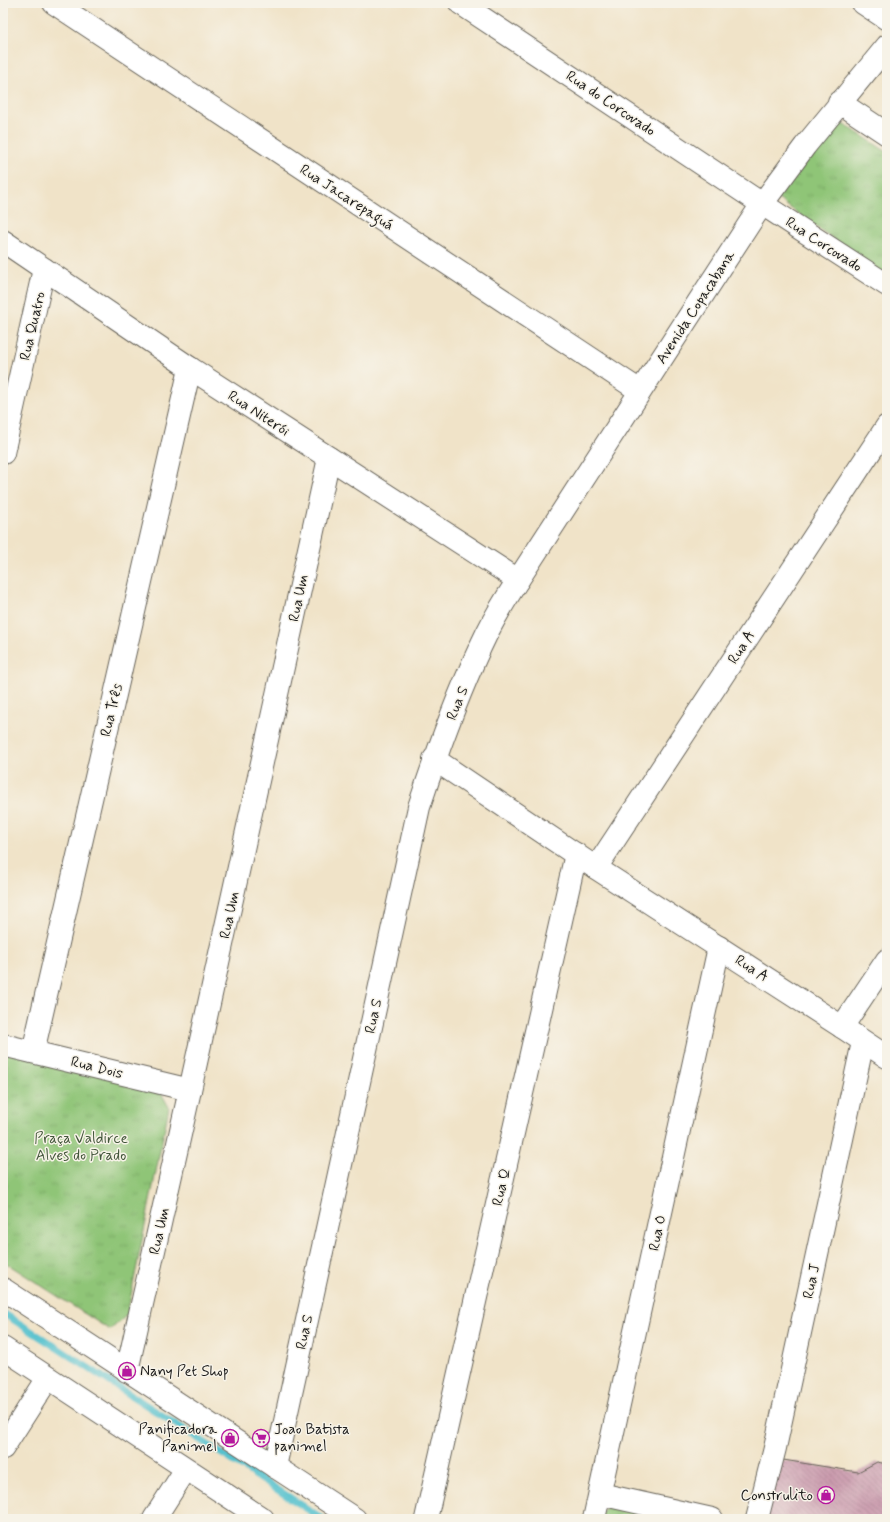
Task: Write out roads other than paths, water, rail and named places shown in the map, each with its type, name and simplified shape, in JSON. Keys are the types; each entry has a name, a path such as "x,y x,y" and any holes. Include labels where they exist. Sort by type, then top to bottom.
{"street":[{"name":"Rua Jacarepaguá","path":"54,3 640,391"},
{"name":"Rua do Corcovado","path":"460,3 762,204"},
{"path":"863,3 887,19"},
{"name":"Avenida Copacabana","path":"518,580 762,204 839,102 887,46"},
{"path":"839,102 887,134"},
{"name":"Rua Corcovado","path":"762,204 887,285"},
{"name":"Rua Niterói","path":"3,241 190,368 518,580"},
{"name":"Rua Quatro","path":"3,452 44,269"},
{"name":"Rua Três","path":"33,1052 190,368"},
{"name":"Rua A","path":"596,868 887,426"},
{"name":"Rua Um","path":"128,1371 329,458"},
{"name":"Rua S","path":"274,1467 419,807 434,759 487,632 518,580"},
{"name":"Rua A","path":"434,759 596,868 887,1057"},
{"name":"Rua Q","path":"426,1519 576,854"},
{"name":"Rua O","path":"594,1519 719,947"},
{"path":"842,1027 887,960"},
{"name":"Rua J","path":"757,1519 775,1448 863,1042"},
{"name":"Rua Dois","path":"3,1045 190,1090"},
{"path":"3,1289 355,1519"},
{"path":"3,1348 263,1519"},
{"path":"3,1448 48,1378"},
{"path":"154,1519 186,1468"},
{"path":"600,1494 712,1519"}],"waterway":[{"path":"3,1313 323,1519"}],"place":[{"name":"Nany Pet Shop","path":"127,1371"},
{"name":"Panificadora Panimel","path":"230,1438"},
{"name":"Joao Batista panimel","path":"261,1438"},
{"name":"Construlito","path":"826,1495"}],"park label":[{"name":"Praça Valdirce Alves do Prado","path":"81,1146"}]}
